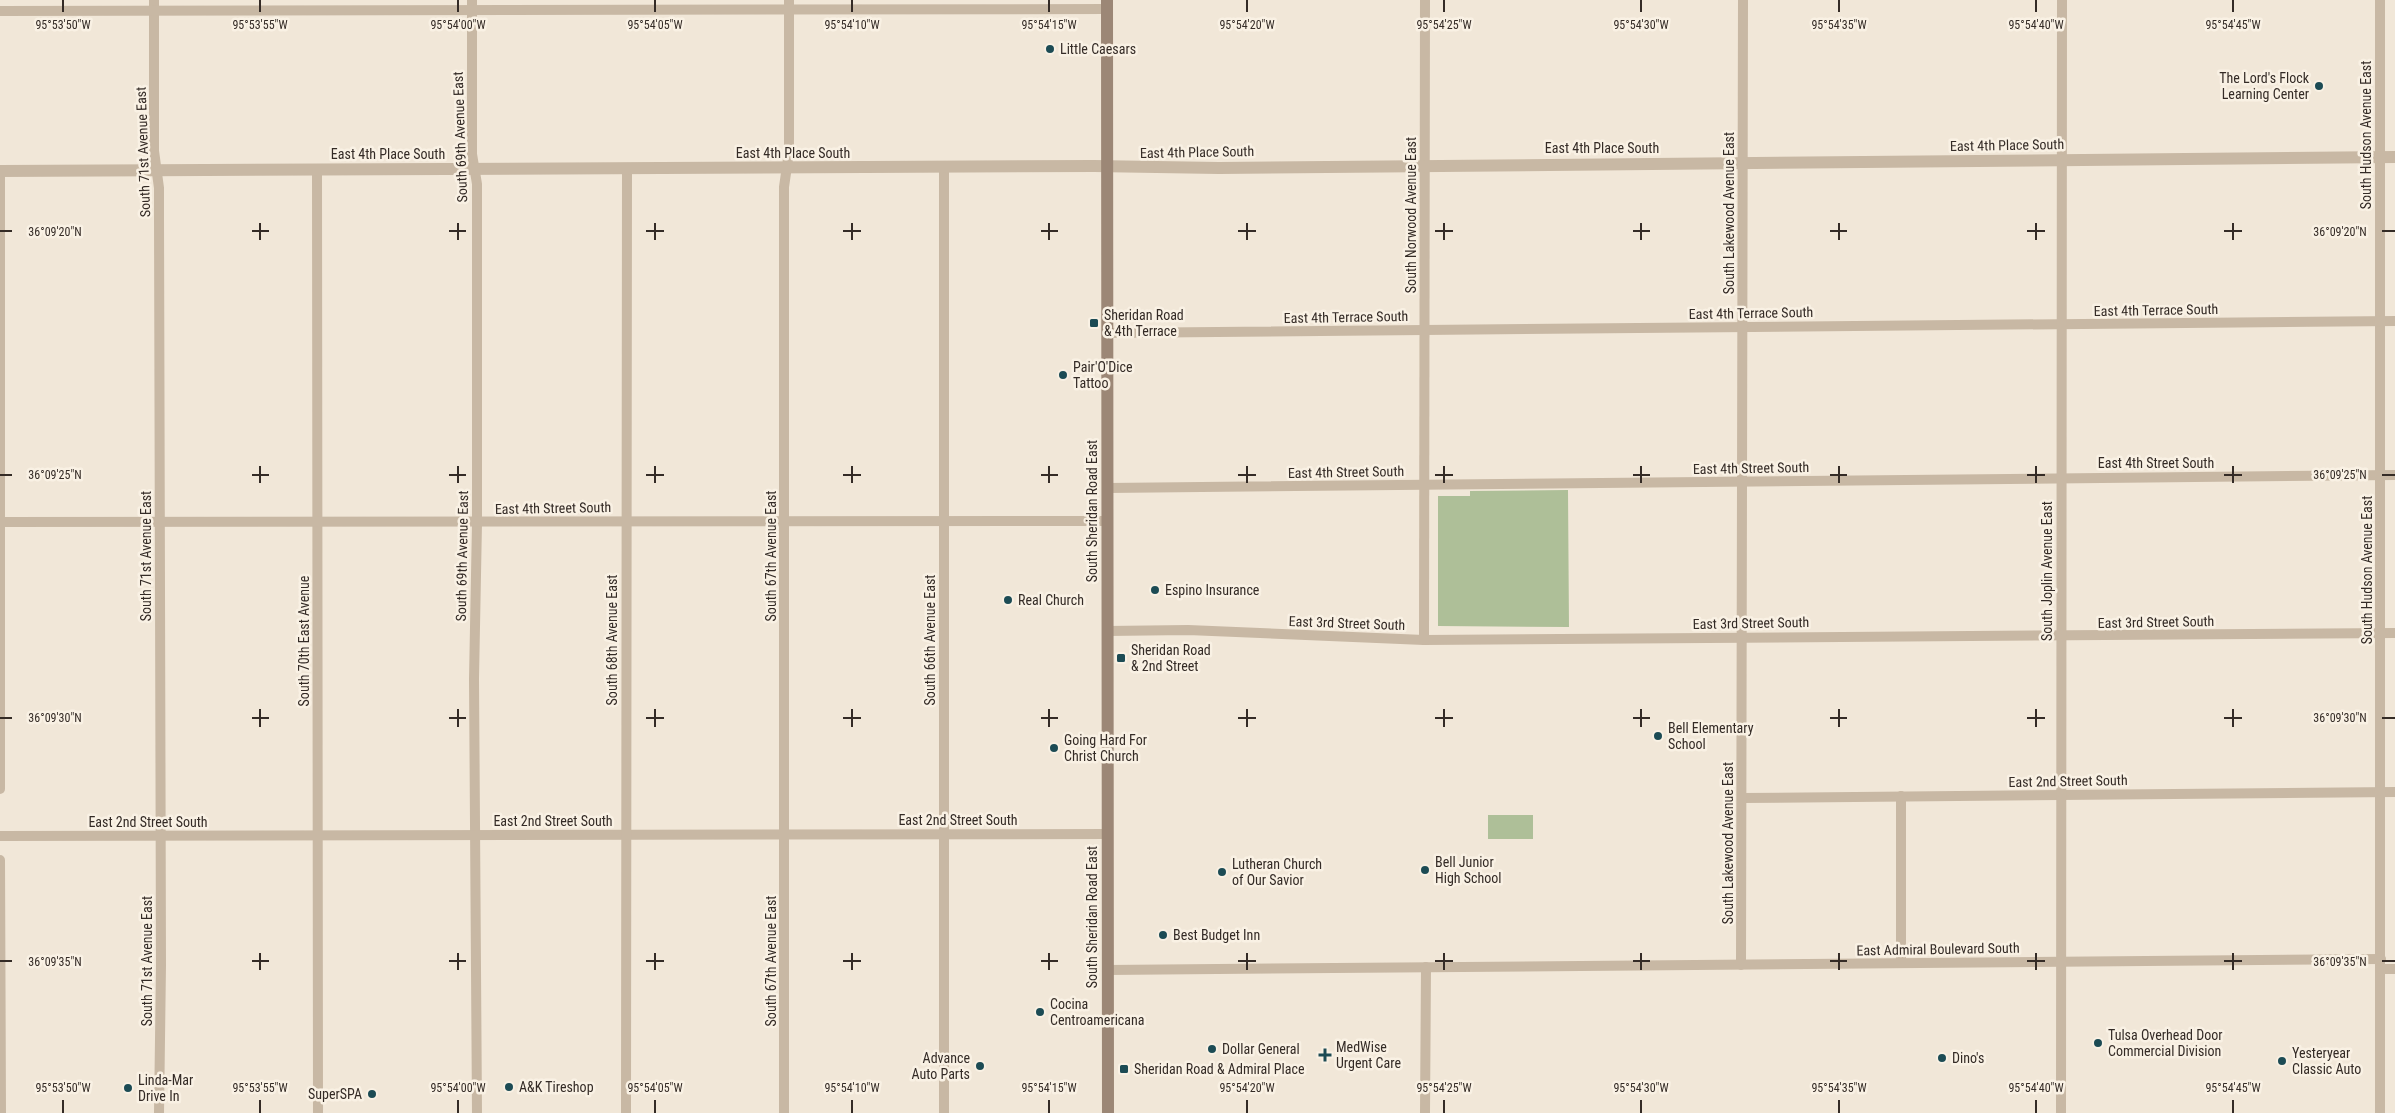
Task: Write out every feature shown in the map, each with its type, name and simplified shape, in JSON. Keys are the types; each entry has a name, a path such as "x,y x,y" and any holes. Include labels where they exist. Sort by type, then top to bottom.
{"main road":[{"name":"South Sheridan Road East","path":"1107,4 1108,1113"}],"street":[{"name":"South 71st Avenue East","path":"154,0 154,151 157,170 159,217 161,965 159,1113"},
{"name":"South Norwood Avenue East","path":"1424,640 1425,0"},
{"name":"South Lakewood Avenue East","path":"1741,966 1743,0"},
{"name":"South Joplin Avenue East","path":"2061,1113 2062,0"},
{"name":"South Hudson Avenue East","path":"2380,0 2380,1113"},
{"path":"0,11 154,11 472,5 1107,4"},
{"name":"South 69th Avenue East","path":"472,5 472,154 477,184 477,523 474,679 477,1113"},
{"name":"South 67th Avenue East","path":"784,1113 784,187 789,152 789,5"},
{"name":"East 4th Place South","path":"0,171 1107,167 2395,156"},
{"name":"South 68th Avenue East","path":"626,1113 627,168"},
{"name":"South 66th Avenue East","path":"944,168 944,1113"},
{"name":"South 70th East Avenue","path":"317,170 318,1113"},
{"path":"0,171 0,789"},
{"name":"East 4th Terrace South","path":"1107,333 2395,321"},
{"name":"East 4th Street South","path":"1107,488 2395,475"},
{"name":"East 4th Street South","path":"0,522 1107,521"},
{"name":"East 3rd Street South","path":"1107,631 1188,630 1424,640 2395,633"},
{"name":"East 2nd Street South","path":"1742,798 2395,792"},
{"path":"1901,796 1901,963"},
{"name":"East 2nd Street South","path":"0,836 1107,834"},
{"path":"0,860 1,1113"},
{"name":"East Admiral Boulevard South","path":"1107,970 2060,962 2381,964 2395,969"},
{"path":"1426,967 1426,1113"}],"green space":[{"path":"1568,490 1569,627 1438,626 1438,496 1470,496 1470,491"},
{"path":"1488,815 1533,815 1533,839 1488,839"}],"place":[{"name":"Little Caesars","path":"1050,49"},
{"name":"The Lord's Flock Learning Center","path":"2319,86"},
{"name":"Sheridan Road & 4th Terrace","path":"1094,323"},
{"name":"Pair'O'Dice Tattoo","path":"1063,375"},
{"name":"Espino Insurance","path":"1155,590"},
{"name":"Real Church","path":"1008,600"},
{"name":"Sheridan Road & 2nd Street","path":"1121,658"},
{"name":"Bell Elementary School","path":"1658,736"},
{"name":"Going Hard For Christ Church","path":"1054,748"},
{"name":"Bell Junior High School","path":"1425,870"},
{"name":"Lutheran Church of Our Savior","path":"1222,872"},
{"name":"Best Budget Inn","path":"1163,935"},
{"name":"Cocina Centroamericana","path":"1040,1012"},
{"name":"Tulsa Overhead Door Commercial Division","path":"2098,1043"},
{"name":"Dollar General","path":"1212,1049"},
{"name":"MedWise Urgent Care","path":"1325,1055"},
{"name":"Dino's","path":"1942,1058"},
{"name":"Yesteryear Classic Auto","path":"2282,1061"},
{"name":"Advance Auto Parts","path":"980,1066"},
{"name":"Sheridan Road & Admiral Place","path":"1124,1069"},
{"name":"A&K Tireshop","path":"509,1087"},
{"name":"Linda-Mar Drive In","path":"128,1088"},
{"name":"SuperSPA","path":"372,1094"}]}
